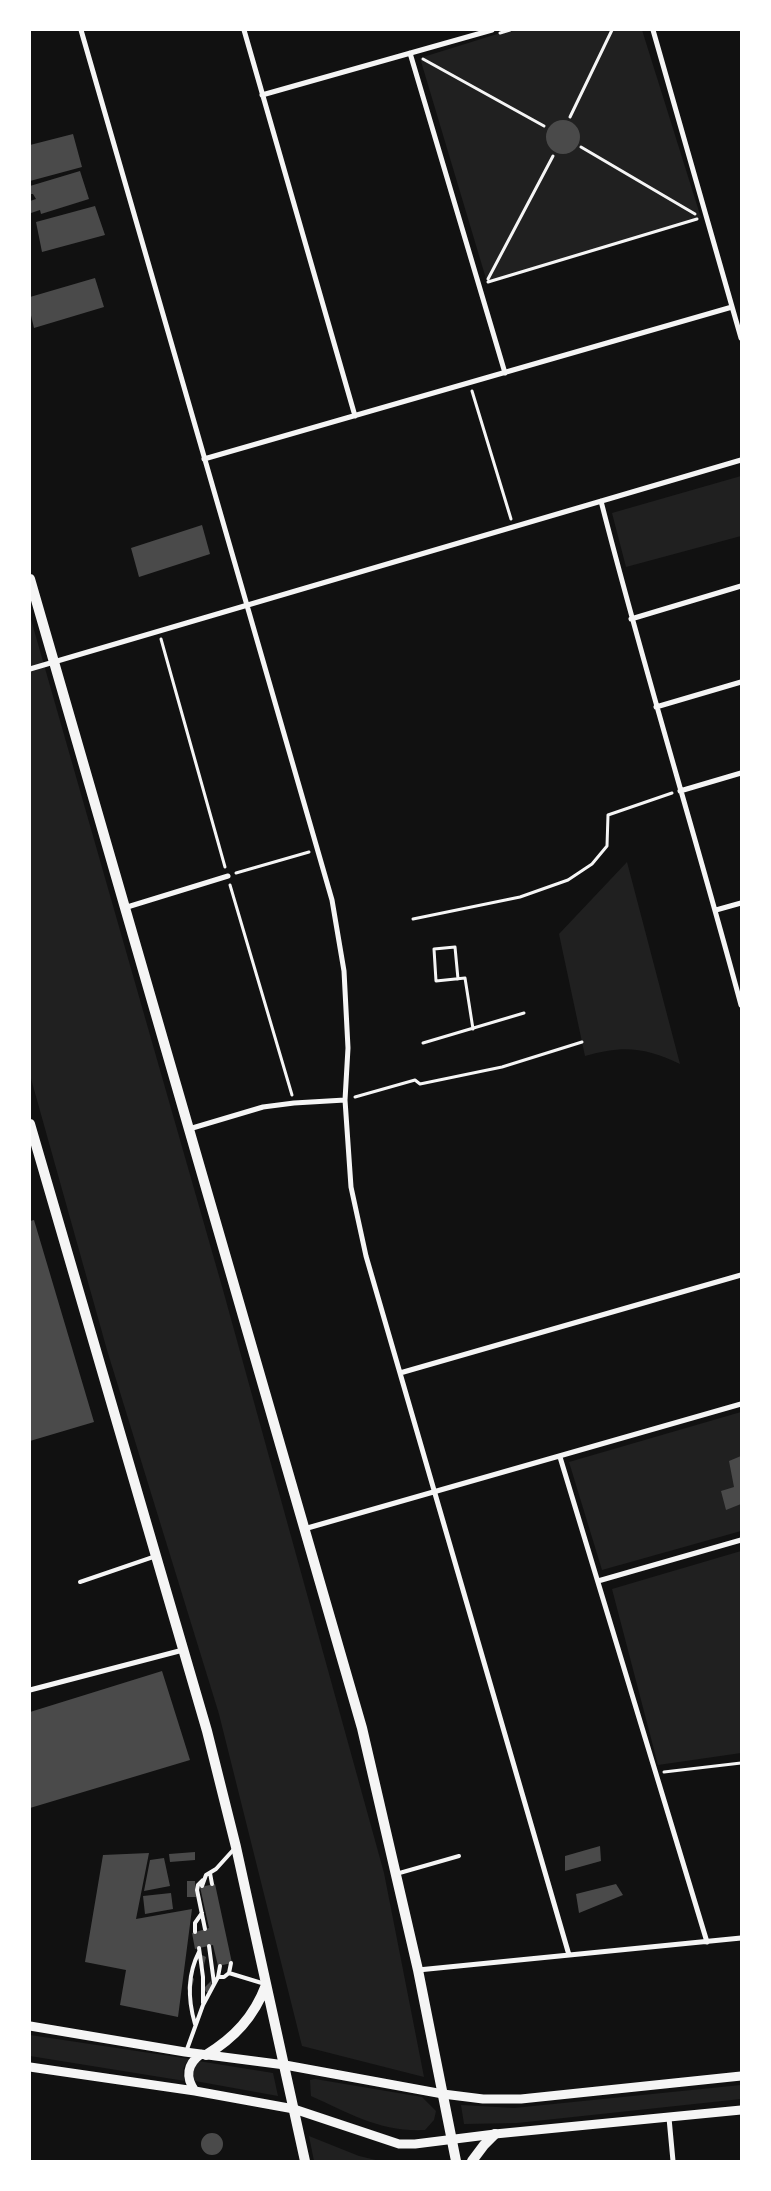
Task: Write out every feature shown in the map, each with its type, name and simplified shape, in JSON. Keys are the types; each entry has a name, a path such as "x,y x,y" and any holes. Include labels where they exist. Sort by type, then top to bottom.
{"main road":[{"path":"30,579 362,1728 418,1970 456,2161"},
{"path":"30,1124 34,1149 207,1731 236,1847 305,2161"},
{"path":"203,2054 228,2040 248,2020 262,1997 267,1984"},
{"path":"472,2161 495,2134"}],"street":[{"path":"81,30 332,900 344,971 348,1048 345,1100 351,1187 366,1256 569,1955"},
{"path":"244,30 355,416"},
{"path":"653,30 741,338"},
{"path":"262,95 410,53 492,33"},
{"path":"410,53 505,372"},
{"path":"204,459 732,307"},
{"path":"30,669 741,460"},
{"path":"600,501 631,619 716,910 741,1005"},
{"path":"631,619 741,586"},
{"path":"656,707 741,682"},
{"path":"680,791 741,773"},
{"path":"124,908 228,876"},
{"path":"716,910 741,903"},
{"path":"188,1129 263,1107 294,1102 345,1100"},
{"path":"400,1374 741,1275"},
{"path":"304,1529 741,1404"},
{"path":"560,1457 707,1942"},
{"path":"598,1581 741,1540"},
{"path":"30,1690 183,1650"},
{"path":"418,1970 741,1938"},
{"path":"30,2026 185,2052 285,2065 443,2094 483,2099 521,2099 741,2076"},
{"path":"195,2091 190,2084 189,2067 194,2059 203,2054"},
{"path":"30,2067 195,2091 294,2109 399,2144 741,2110"},
{"path":"669,2118 673,2161"}],"lane":[{"path":"80,1582 156,1556"},
{"path":"205,1930 197,1890 198,1885 236,1847"},
{"path":"396,1874 459,1856"},
{"path":"210,1873 212,1884"},
{"path":"202,1886 203,1880"},
{"path":"195,1932 195,1923 202,1914"},
{"path":"208,1946 214,1984"},
{"path":"196,2025 190,2002 191,1971 199,1950 203,1977 203,2005"},
{"path":"218,1977 224,1977 229,1973 231,1963"},
{"path":"185,2052 203,2005 218,1977 220,1966"},
{"path":"229,1973 267,1984"}],"path":[{"path":"492,33 510,30"},
{"path":"570,117 612,30"},
{"path":"420,58 429,55"},
{"path":"420,58 423,67"},
{"path":"420,58 544,126"},
{"path":"581,147 701,218"},
{"path":"487,282 552,156"},
{"path":"698,208 701,218"},
{"path":"487,282 701,218"},
{"path":"484,273 487,282"},
{"path":"470,382 514,527"},
{"path":"413,918 520,897 568,880 592,864 607,846 608,815 680,791"},
{"path":"228,876 317,850"},
{"path":"458,979 455,947 434,949 436,981 458,979 465,978 473,1029"},
{"path":"423,1043 524,1013"},
{"path":"345,1100 415,1080 420,1084 502,1067 582,1042"},
{"path":"656,1773 741,1763"}],"shaded area":[{"path":"510,30 642,30 701,218 487,282 420,58"},
{"path":"741,476 741,536 626,567 612,513"},
{"path":"30,616 223,1290 384,1873 424,2077 302,2046 219,1714 107,1350 30,1075"},
{"path":"627,862 680,1064 645,1051 623,1049 585,1056 559,934"},
{"path":"741,1412 741,1531 602,1570 569,1462"},
{"path":"741,1551 741,1753 658,1765 612,1589"},
{"path":"30,2035 190,2059 183,2069 185,2081 30,2056"},
{"path":"198,2061 273,2073 278,2096 195,2081 193,2071"},
{"path":"315,2079 422,2097 436,2111 434,2120 425,2130 409,2130 380,2125 311,2096 310,2080"},
{"path":"741,2085 741,2099 517,2123 464,2124 461,2105 514,2108"},
{"path":"309,2136 359,2156 380,2161 314,2161"}],"building":[{"path":"563,120 570,121 575,125 579,130 579,144 575,149 570,153 563,154 556,153 551,149 547,144 546,137 547,130 551,125 556,121"},
{"path":"73,134 82,167 30,181 30,145"},
{"path":"80,171 89,199 41,214 40,210 31,213 30,201 36,199 33,194 30,194 30,186"},
{"path":"95,206 105,235 42,252 36,222"},
{"path":"95,278 104,307 34,328 30,311 30,297"},
{"path":"202,525 210,554 139,577 131,548"},
{"path":"34,1220 94,1422 30,1441 30,1221"},
{"path":"741,1456 741,1504 726,1510 721,1491 734,1487 729,1461"},
{"path":"162,1671 190,1760 30,1808 30,1712"},
{"path":"600,1846 601,1861 565,1871 565,1856"},
{"path":"195,1852 195,1860 170,1862 169,1854"},
{"path":"149,1853 136,1919 192,1909 178,2017 120,2005 126,1970 85,1962 103,1855"},
{"path":"164,1858 170,1886 144,1891 150,1860"},
{"path":"187,1881 195,1881 196,1897 187,1897"},
{"path":"215,1884 232,1963 218,1966 213,1945 195,1949 192,1933 209,1928 200,1887"},
{"path":"616,1884 623,1895 579,1913 576,1894"},
{"path":"171,1893 173,1909 145,1914 143,1896"},
{"path":"202,1955 206,1957 203,1969 200,1969"},
{"path":"190,1975 194,1979 191,1992 187,1988"},
{"path":"211,1981 212,1985 208,1992 206,1992 204,1988"},
{"path":"212,2133 220,2136 223,2144 220,2152 212,2155 204,2152 201,2144 204,2136"}]}
